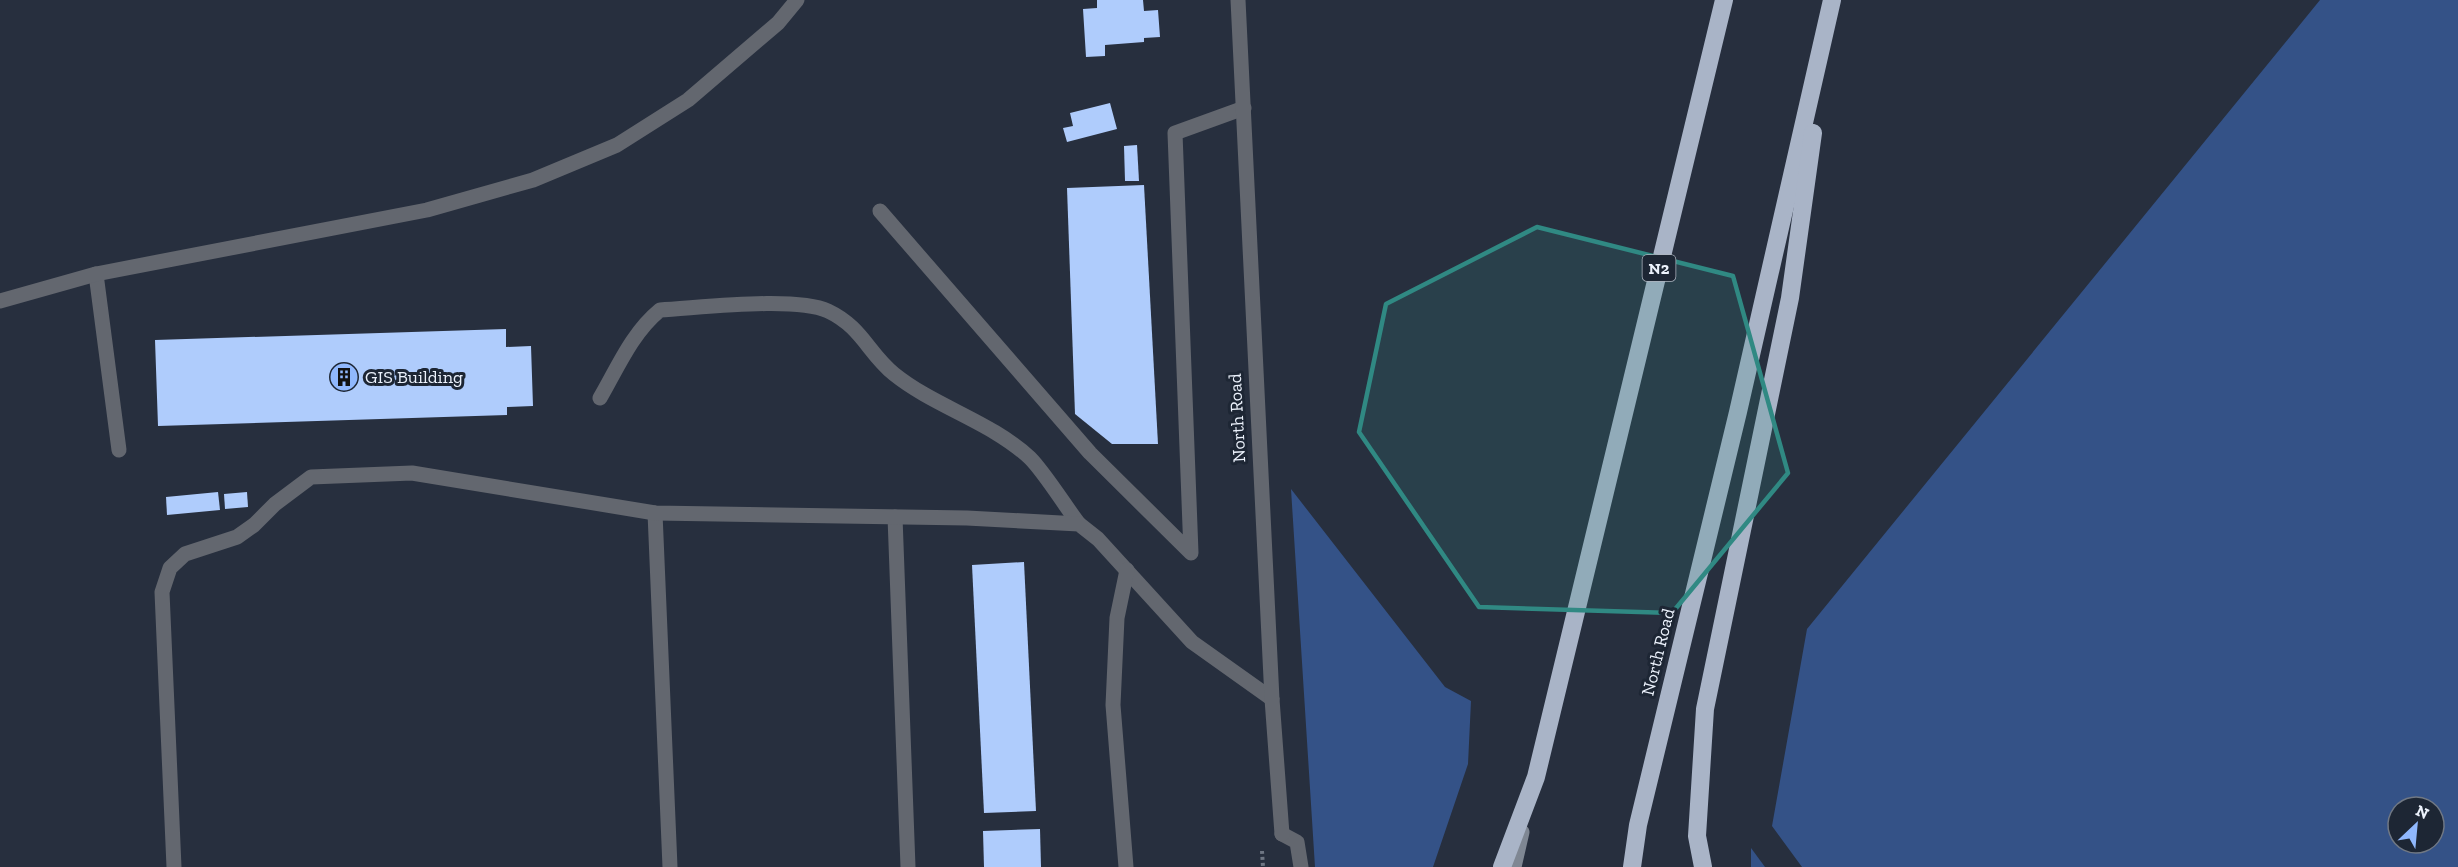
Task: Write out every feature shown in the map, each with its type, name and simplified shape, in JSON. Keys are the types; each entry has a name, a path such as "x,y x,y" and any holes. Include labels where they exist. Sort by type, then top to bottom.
{"highway":[{"name":"N2","path":"1536,777 1724,0"},
{"path":"1703,867 1697,837 1705,709 1790,298 1832,0"},
{"name":"North Road","path":"1632,867 1638,825 1738,412 1828,20"},
{"path":"1502,867 1536,777"}],"main road":[{"path":"1514,867 1536,777"}],"street":[{"path":"0,301 96,274 427,210 533,180 617,145 688,100 778,23 797,0"},
{"name":"North Road","path":"1238,0 1272,699 1282,834 1297,842 1301,867"},
{"path":"880,212 1090,453 1191,553 1175,134 1244,108"},
{"path":"96,274 119,450"},
{"path":"600,398 631,342 646,322 660,310 796,304 828,311 857,330 876,356 894,374 984,426 1031,459 1079,524 1098,539 1192,642 1272,699"},
{"path":"174,867 162,592 170,568 185,554 237,537 311,477 412,473 655,513 895,517 1079,524"},
{"path":"655,513 670,867"},
{"path":"895,517 908,867"},
{"path":"1126,867 1113,705 1117,618 1127,570"}],"highlighted area":[{"path":"1537,227 1733,276 1788,473 1672,613 1479,607 1359,432 1386,304"}],"shaded area":[{"path":"2320,0 2458,0 2458,867 1802,867 1772,826 1807,629"},
{"path":"1291,489 1445,687 1471,701 1468,764 1433,867 1315,867"},
{"path":"1751,848 1765,867 1751,867"}],"building":[{"path":"1097,0 1143,0 1144,11 1158,10 1160,37 1144,38 1144,42 1105,45 1105,56 1086,57 1083,9 1097,8"},
{"path":"1110,103 1117,129 1067,142 1063,128 1073,126 1070,113"},
{"path":"1137,145 1139,181 1125,181 1124,146"},
{"path":"1144,185 1158,444 1112,444 1075,414 1067,188"},
{"name":"GIS Building","path":"506,329 506,347 531,346 533,406 507,407 507,415 158,426 155,340"},
{"path":"218,492 220,510 167,515 166,497"},
{"path":"247,492 248,507 225,509 224,494"},
{"path":"1024,562 1036,811 984,813 972,565"},
{"path":"1040,829 1041,867 984,867 983,831"}],"place":[{"name":"GIS Building","path":"344,377"}]}
